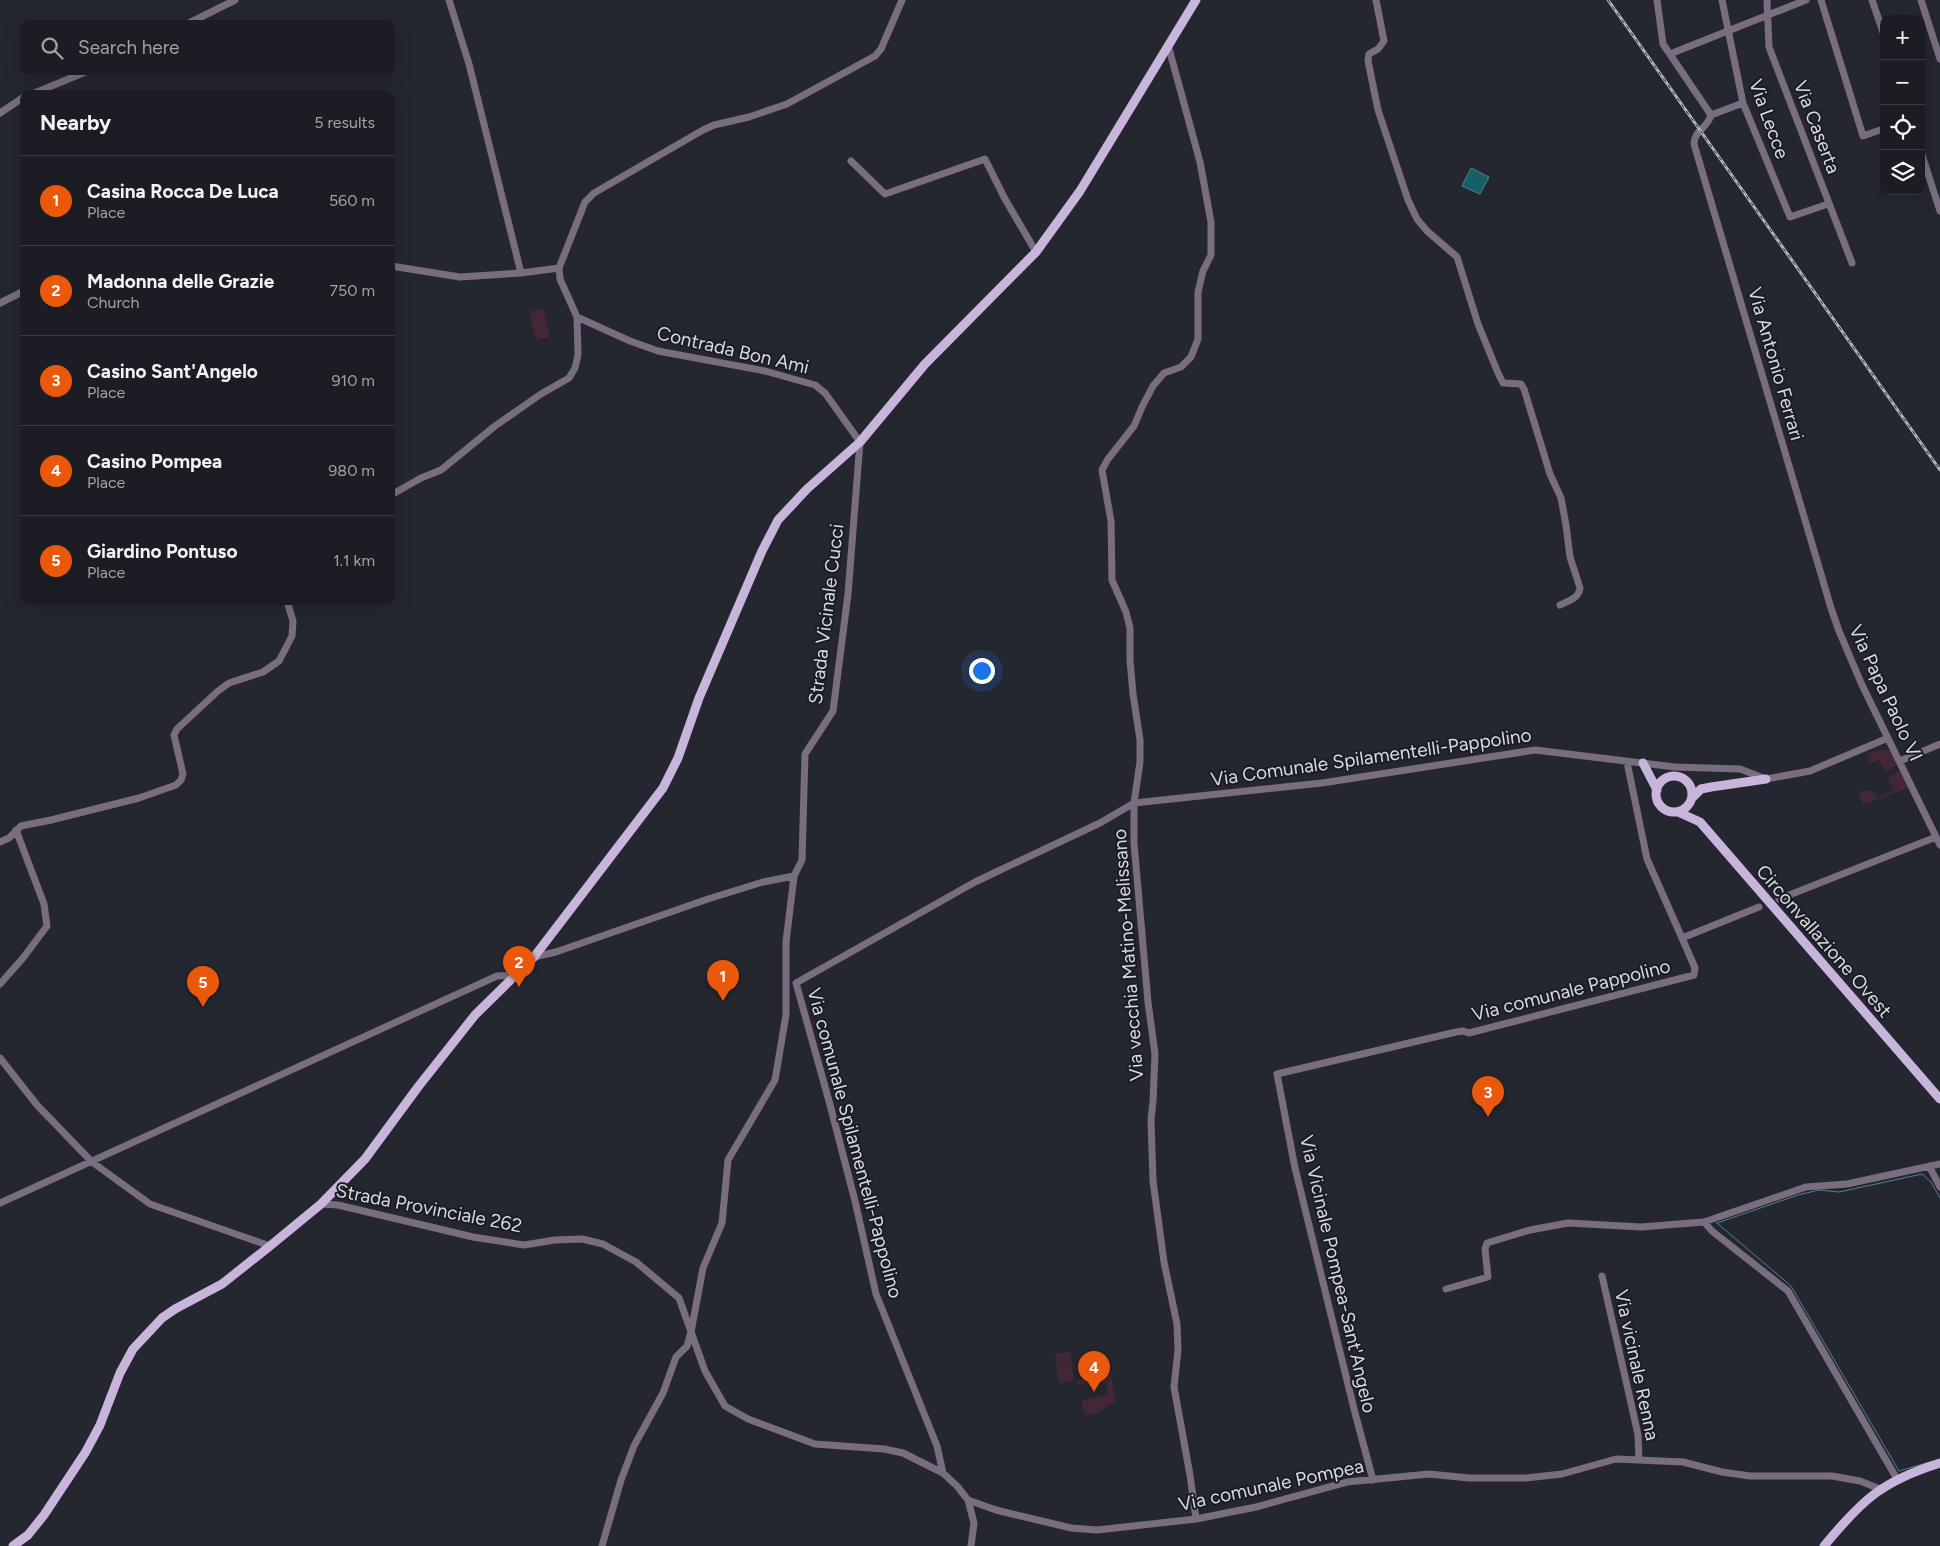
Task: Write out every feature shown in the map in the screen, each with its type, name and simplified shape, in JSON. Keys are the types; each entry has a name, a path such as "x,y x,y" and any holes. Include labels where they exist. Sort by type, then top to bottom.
{"main road":[{"path":"14,1546 28,1534 44,1515 85,1453 100,1425 120,1373 133,1349 162,1318 175,1308 222,1284 270,1246 321,1204 366,1158 475,1016 534,956 663,788 678,758 719,649 762,551 778,520 807,489 860,442 925,364 1036,252 1080,191 1195,0"},
{"path":"1643,763 1657,790"},
{"path":"1648,774 1663,780 1675,776 1681,778 1689,785 1692,792 1691,801 1700,822"},
{"path":"1663,780 1656,796 1661,807 1678,812 1684,809 1701,789 1766,779"},
{"path":"1689,785 1710,787"},
{"name":"Circonvallazione Ovest","path":"1678,812 1700,822 1940,1099"},
{"path":"1824,1546 1856,1509 1880,1489 1897,1479 1940,1462"}],"street":[{"path":"196,20 236,0"},
{"path":"449,0 469,64 521,273"},
{"path":"395,493 421,478 441,470 495,426 541,394 569,378 575,368 578,355 577,317 560,280 559,268 579,216 589,196 703,130 786,104 866,62 881,50 902,0"},
{"path":"1376,0 1384,41 1378,49 1369,54 1368,61 1378,110 1408,200 1417,219 1427,231 1457,257 1472,309 1498,373 1503,382 1521,384 1524,389 1550,474 1561,498 1570,557 1580,593 1574,599 1560,605"},
{"path":"1657,0 1663,44 1711,115 1742,103"},
{"name":"Via Lecce","path":"1722,0 1742,103 1790,217 1828,204"},
{"name":"Via Caserta","path":"1767,0 1769,47 1828,204 1852,262"},
{"path":"1670,54 1806,0"},
{"path":"1820,0 1863,136 1880,130"},
{"path":"1872,0 1880,23"},
{"path":"1921,0 1940,59"},
{"name":"Via vecchia Matino-Melissano","path":"1168,45 1200,162 1210,222 1211,255 1203,271 1198,292 1198,339 1191,357 1180,367 1164,373 1153,386 1134,426 1108,459 1102,470 1111,521 1112,580 1126,612 1130,628 1132,685 1140,740 1140,762 1134,803 1138,899 1155,1054 1153,1101 1150,1120 1153,1181 1164,1262 1177,1324 1178,1350 1174,1387 1196,1519"},
{"path":"42,90 78,75"},
{"path":"0,113 20,100"},
{"name":"Via Antonio Ferrari","path":"1711,115 1708,124 1695,136 1694,144 1831,608"},
{"path":"851,161 886,194 939,174 946,174 982,159 986,160 1005,199 1036,252"},
{"path":"1925,164 1940,211"},
{"path":"395,267 460,277 521,273 559,268"},
{"path":"0,303 20,293"},
{"name":"Contrada Bon Ami","path":"577,317 630,341 658,351 765,371 815,385 825,393 860,442"},
{"name":"Strada Vicinale Cucci","path":"691,1332 702,1268 722,1223 728,1160 775,1080 786,1015 786,942 794,876 802,860 805,754 834,711 848,594 860,442"},
{"path":"0,842 10,838 21,826 139,798 176,784 181,780 183,774 182,767 174,735 177,729 229,683 263,672 279,661 292,636 293,621 288,605"},
{"name":"Via Papa Paolo VI","path":"1831,608 1838,631 1940,845"},
{"path":"1643,763 1740,769 1766,779 1810,771 1888,738"},
{"path":"1900,760 1940,744"},
{"name":"Via Comunale Spilamentelli-Pappolino","path":"1134,803 1322,783 1536,750 1643,763"},
{"path":"1627,762 1647,859 1682,938"},
{"name":"Via comunale Spilamentelli-Pappolino","path":"943,1473 937,1446 876,1294 839,1138 796,983 975,882 1100,823 1134,803"},
{"path":"0,984 23,958 46,926 44,904 16,830"},
{"path":"1779,898 1936,837"},
{"path":"534,956 556,952 708,899 763,882 794,876"},
{"name":"Via comunale Pappolino","path":"1277,1074 1456,1032 1463,1031 1469,1033 1694,975 1695,968 1682,938 1759,907"},
{"path":"0,1203 92,1162 228,1097 289,1072 496,976 515,975"},
{"path":"0,1058 37,1105 92,1162 150,1204 270,1246"},
{"name":"Via Vicinale Pompea-Sant'Angelo","path":"1277,1074 1295,1168 1373,1480"},
{"path":"1446,1290 1488,1277 1485,1249 1487,1243 1530,1230 1568,1223 1641,1227 1704,1222 1806,1187 1848,1184 1940,1164"},
{"path":"1929,1166 1940,1187"},
{"name":"Strada Provinciale 262","path":"321,1204 338,1205 473,1237 524,1245 582,1238 603,1244 636,1262 679,1298 705,1371 725,1406 748,1419 815,1444 884,1449 903,1454 943,1473 968,1500 974,1523 972,1546"},
{"path":"1704,1222 1712,1231 1788,1290 1897,1479"},
{"name":"Via vicinale Renna","path":"1602,1276 1638,1435 1640,1460"},
{"path":"602,1546 621,1480 634,1446 663,1393 676,1357 687,1346 691,1332"},
{"name":"Via comunale Pompea","path":"968,1500 996,1510 1080,1529 1116,1529 1196,1519 1256,1507 1347,1482 1429,1474 1469,1478 1526,1478 1562,1474 1616,1459 1683,1462 1722,1472 1750,1476 1832,1476 1860,1481 1880,1489"}],"shaded area":[{"path":"543,308 550,337 536,340 529,312"},
{"path":"1880,750 1890,750 1897,765 1885,772 1879,760 1870,764 1867,754"},
{"path":"1900,771 1908,788 1863,804 1860,791 1873,791 1877,797 1894,790 1888,777"},
{"path":"1070,1352 1074,1381 1059,1383 1055,1354"},
{"path":"1101,1369 1111,1372 1115,1402 1087,1416 1082,1407 1082,1400 1108,1395 1107,1383 1078,1385 1077,1381 1089,1378"}],"water":[{"path":"1471,168 1489,177 1480,194 1462,186"}],"waterway":[{"path":"1717,1223 1798,1195 1819,1190 1839,1192 1922,1174 1931,1182 1940,1198"},
{"path":"1717,1223 1791,1286 1899,1471 1930,1462"}],"railway":[{"path":"1608,0 1940,470"}],"place":[{"name":"Madonna delle Grazie","path":"519,987"},
{"name":"Casina Rocca De Luca","path":"723,1001"},
{"name":"Giardino Pontuso","path":"203,1007"},
{"name":"Casino Sant'Angelo","path":"1488,1117"},
{"name":"Casino Pompea","path":"1094,1392"}]}
